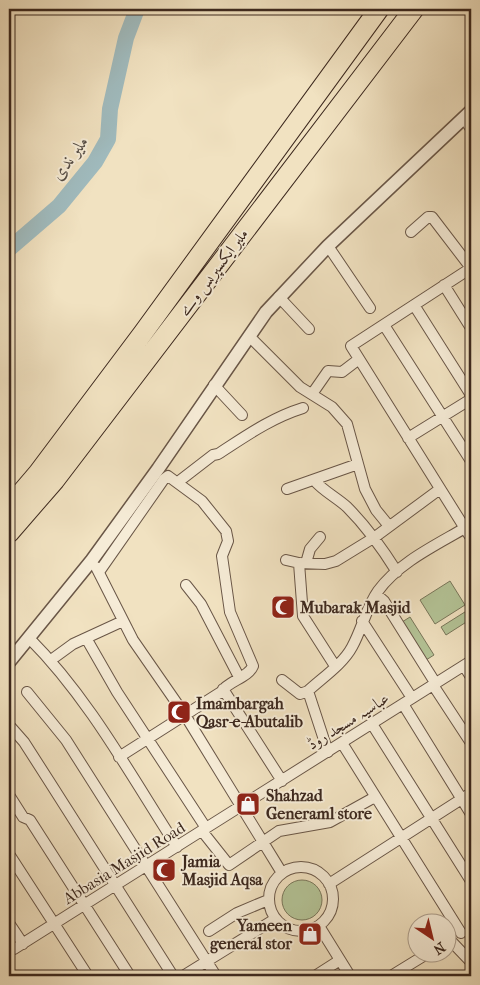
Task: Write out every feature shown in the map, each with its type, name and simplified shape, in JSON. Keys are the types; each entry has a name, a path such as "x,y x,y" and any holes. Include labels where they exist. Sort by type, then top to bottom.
{"highway":[{"name":"ملیر ایکسپریس وے","path":"9,507 38,473 143,334 379,9"},
{"name":"ملیر ایکسپریس وے","path":"9,533 55,480 414,9"}],"street":[{"path":"468,114 471,129"},
{"path":"9,662 92,560 158,469 214,385 279,297 328,246 468,114"},
{"path":"282,680 300,694 308,691 351,650 362,620 376,594 397,572 425,551 469,532 351,346 471,268 432,217 428,217 411,232"},
{"path":"328,246 370,308"},
{"path":"444,285 471,328"},
{"path":"279,297 310,329"},
{"path":"408,438 471,397 414,305"},
{"path":"384,324 471,461"},
{"path":"249,336 288,375 332,407 347,424 364,489 376,510 389,526"},
{"path":"312,394 328,371 342,372 359,359"},
{"path":"214,385 242,415"},
{"path":"178,482 213,455 218,454 262,425 281,414 302,408"},
{"path":"287,489 358,464"},
{"path":"98,572 164,479 168,476 178,482 202,501 228,536 222,556 230,612 253,666 250,671 226,684 222,689 185,715 119,757"},
{"path":"314,480 322,489 345,506 374,537 397,572"},
{"path":"286,560 326,564 336,561 374,537 440,489"},
{"path":"320,537 310,549 303,563 303,616 335,666"},
{"path":"92,560 133,640 185,715 282,873"},
{"path":"186,585 201,604 239,677"},
{"path":"376,594 384,601 471,743"},
{"path":"362,620 412,698"},
{"path":"51,660 73,644 123,621"},
{"path":"28,638 51,660 93,717 177,847"},
{"path":"86,638 117,692 149,738 204,830 229,865 262,841 288,828 330,822 375,797"},
{"path":"468,664 471,677"},
{"name":"عباسیہ مسجد روڈ","path":"241,806 468,664"},
{"path":"222,689 282,780"},
{"path":"308,691 328,752"},
{"path":"27,692 66,740 216,976"},
{"path":"403,704 471,814"},
{"path":"372,724 471,881"},
{"path":"9,725 24,742 173,976"},
{"path":"342,742 400,838 461,933"},
{"path":"329,884 471,793"},
{"path":"9,795 24,817 30,820 130,976"},
{"name":"Abbasia Masjid Road","path":"9,923 18,947 241,806"},
{"path":"9,854 88,976"},
{"path":"303,867 320,874 329,884 332,892 331,911 319,926 310,930 290,930 275,919 268,900 270,889 282,873 292,868 303,867"},
{"path":"209,931 237,913 268,900"},
{"path":"183,976 275,919"},
{"path":"319,926 350,976"},
{"path":"458,935 471,927"},
{"path":"458,950 471,962"},
{"path":"315,976 340,960"},
{"path":"392,976 414,962"}],"green space":[{"path":"450,581 465,605 435,624 420,600"},
{"path":"468,610 471,619 446,635 441,627"},
{"path":"410,617 434,655 426,660 402,622"},
{"path":"298,880 306,880 313,883 319,889 322,900 319,911 313,917 306,920 298,920 291,917 285,911 282,904 282,896 285,889 291,883"}],"waterway":[{"name":"ملیر ندی","path":"9,249 59,206 95,162 108,139 110,109 126,38 137,9"}],"place":[{"name":"Mubarak Masjid","path":"283,607"},
{"name":"Imambargah Qasr-e-Abutalib","path":"179,712"},
{"name":"Shahzad Generaml store","path":"248,804"},
{"name":"Jamia Masjid Aqsa","path":"164,870"},
{"name":"Yameen general stor","path":"310,934"}]}
